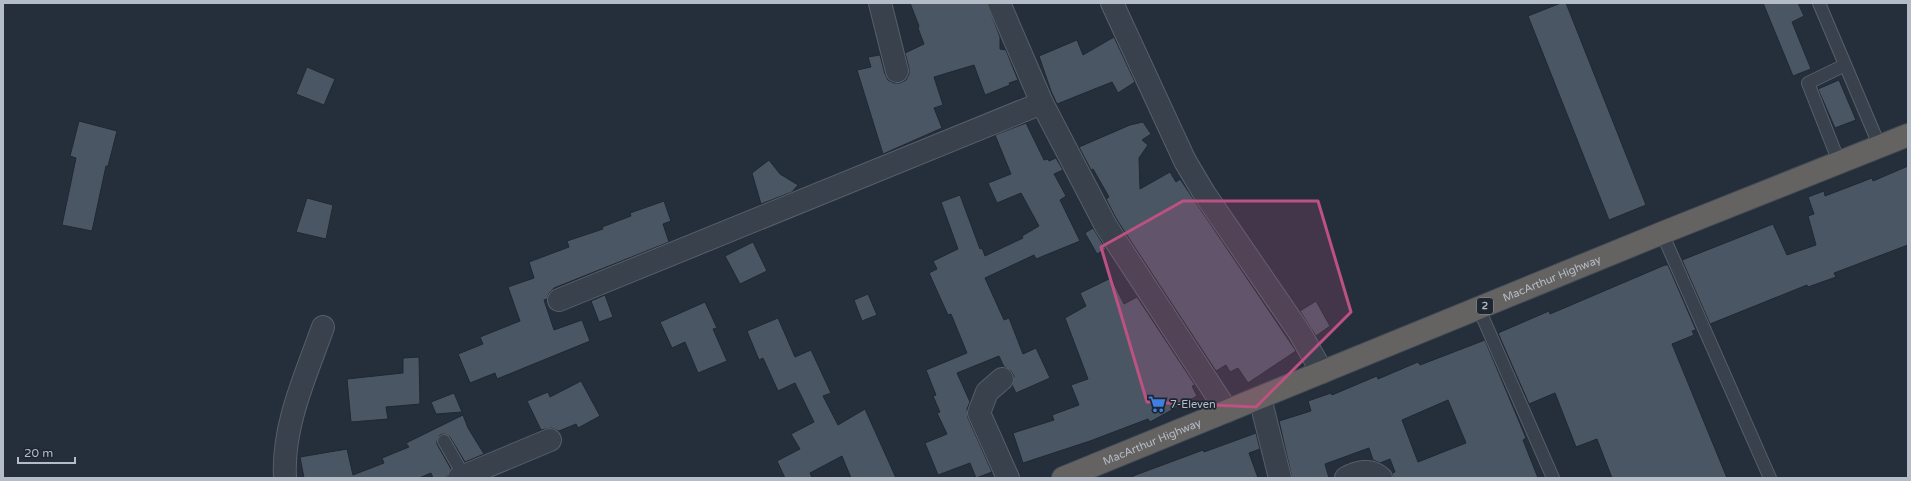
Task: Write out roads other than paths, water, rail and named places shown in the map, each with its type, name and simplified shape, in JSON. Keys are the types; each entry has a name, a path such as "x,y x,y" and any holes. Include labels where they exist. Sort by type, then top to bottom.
{"highway":[{"name":"MacArthur Highway","path":"1063,478 1662,233 1908,135"}],"street":[{"path":"880,3 897,70"},
{"path":"999,3 1042,103 1106,226 1227,411"},
{"path":"1112,3 1185,161 1204,193 1300,333 1322,372"},
{"path":"558,300 1042,103"},
{"path":"285,478 288,431 298,395 323,327"},
{"path":"1002,379 987,392 979,413 1008,478"},
{"path":"1260,398 1280,478"},
{"path":"462,477 550,440"},
{"path":"1346,478 1364,472 1372,473 1381,478"}],"lane":[{"path":"1819,3 1880,147"},
{"path":"1839,162 1808,83 1845,65"},
{"path":"1662,233 1770,478"},
{"path":"1479,309 1553,478"},
{"path":"444,441 462,477"}],"place":[{"name":"7-Eleven","path":"1157,404"}]}
